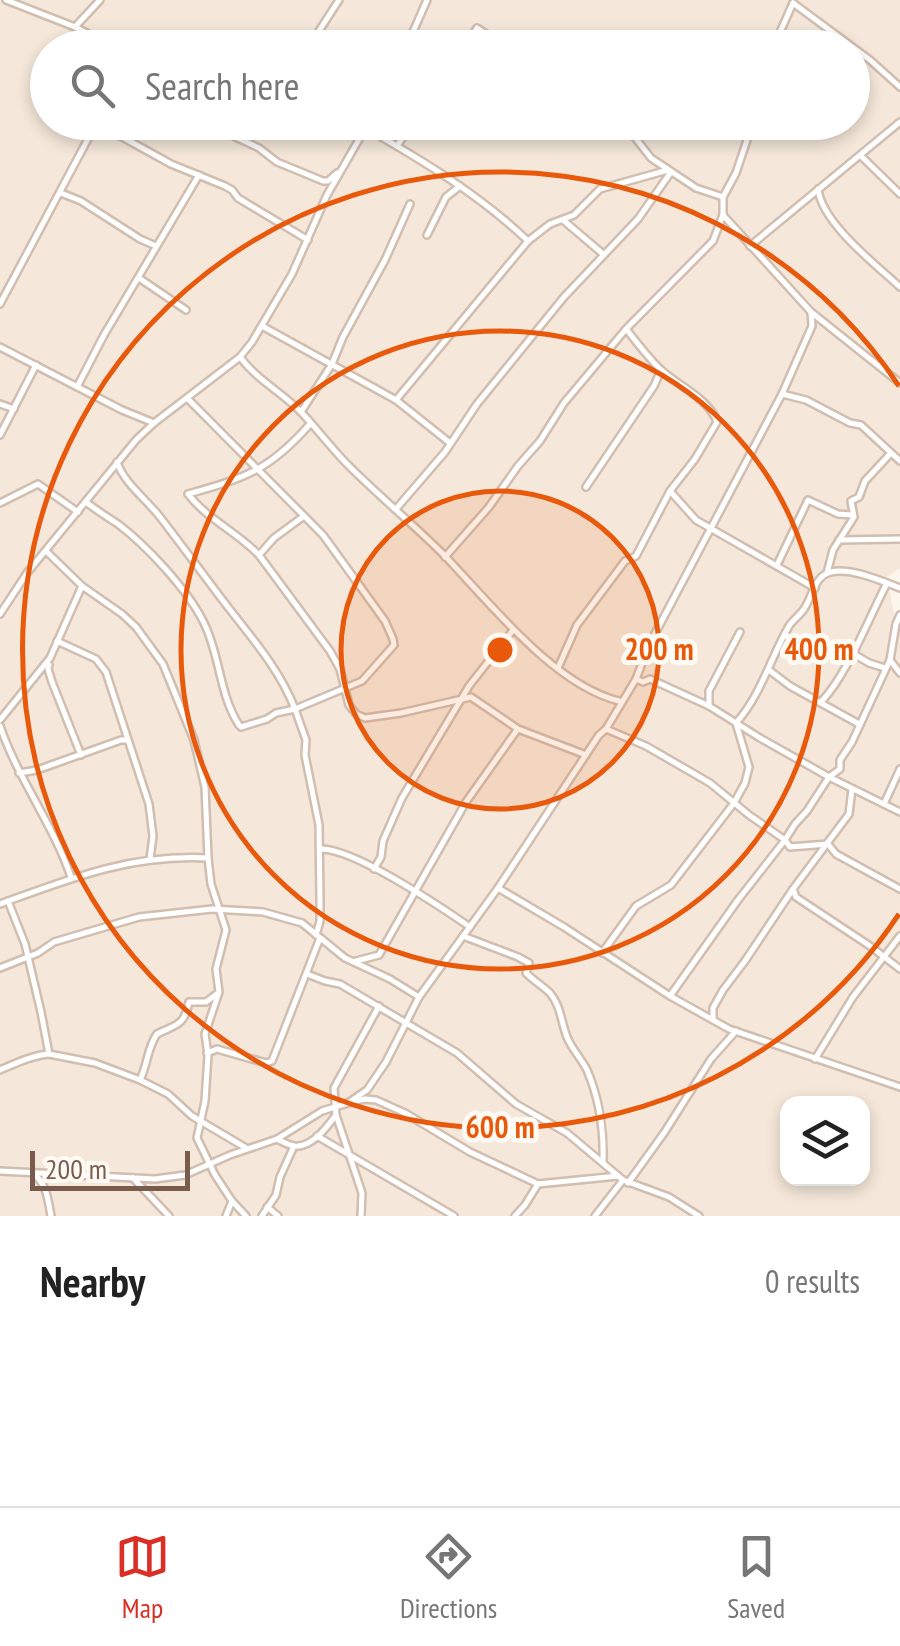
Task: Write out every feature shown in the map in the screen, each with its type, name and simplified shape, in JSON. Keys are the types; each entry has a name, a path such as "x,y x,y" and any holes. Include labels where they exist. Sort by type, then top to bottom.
{"street":[{"path":"6,0 23,3 82,30"},
{"path":"75,26 100,0"},
{"path":"320,30 339,0"},
{"path":"414,30 427,0"},
{"path":"781,30 794,1 831,30"},
{"path":"870,60 900,86"},
{"path":"750,246 900,123"},
{"path":"0,304 88,140"},
{"path":"127,140 232,190 238,198 308,240"},
{"path":"242,140 277,162 326,182 340,172"},
{"path":"0,614 27,573 116,462 154,423 240,357 292,274 359,140"},
{"path":"389,140 500,215 528,242"},
{"path":"397,146 401,140"},
{"path":"637,140 645,152 696,188 724,197"},
{"path":"445,557 489,507 564,403 626,329 713,242 723,215 724,197 747,140"},
{"path":"861,156 900,194"},
{"path":"396,400 528,242 550,224 574,215 606,185 670,171"},
{"path":"396,509 418,486 476,404 603,254 638,219 670,171"},
{"path":"77,386 199,175"},
{"path":"427,235 446,198 460,186"},
{"path":"818,188 820,200 836,224 900,287"},
{"path":"61,193 156,246"},
{"path":"301,412 332,364 410,204"},
{"path":"723,215 811,312 900,383"},
{"path":"562,220 603,254"},
{"path":"138,278 186,310"},
{"path":"348,1103 367,1090 386,1062 419,996 498,888 636,679 649,645 782,394 812,326 811,312"},
{"path":"262,326 396,400 450,443"},
{"path":"558,668 577,625 625,561 636,556 670,491 717,422 712,412 660,370 626,329"},
{"path":"0,347 154,423"},
{"path":"240,357 301,412 348,466 445,557 513,630 558,668 600,696 620,702"},
{"path":"0,436 36,365"},
{"path":"586,487 654,386 660,370"},
{"path":"782,394 806,400 861,425 900,461"},
{"path":"86,502 132,536 194,605 210,638 230,707 241,727 295,709 365,678 390,651 394,639 385,621 323,535 188,399"},
{"path":"0,404 14,409"},
{"path":"310,424 258,471 188,494 202,510 259,555 316,630 340,669 349,705 356,714 365,718 463,698 475,700 518,728 586,755"},
{"path":"827,573 834,550 852,520 851,502 860,497 865,481 891,453"},
{"path":"116,462 259,644 280,678 306,740 320,849 320,921 307,974 272,1061 214,1048 208,1052"},
{"path":"0,503 38,484 78,512"},
{"path":"670,491 696,520 814,588"},
{"path":"776,565 808,500 838,514 853,515"},
{"path":"259,555 274,538 304,516"},
{"path":"839,540 900,539"},
{"path":"46,550 82,586 136,627 163,664 194,740 205,787 212,884 226,930 216,969 218,993 206,1034 205,1105 198,1138 232,1201 246,1216"},
{"path":"736,723 769,670 790,624 804,610 822,576 844,571 900,588"},
{"path":"821,702 852,654 887,583"},
{"path":"71,877 58,842 19,772 0,723 50,658 82,586"},
{"path":"670,996 738,900 840,769 840,760 890,660 900,615"},
{"path":"374,869 402,798 463,698 513,630"},
{"path":"709,706 709,691 740,632"},
{"path":"786,634 790,642 814,652 852,654 885,668"},
{"path":"58,641 96,659 106,672 149,804 153,836 150,859"},
{"path":"50,658 48,669 81,755"},
{"path":"890,660 900,673"},
{"path":"640,667 650,679 709,706 830,778 900,812"},
{"path":"769,670 859,724"},
{"path":"636,679 650,679"},
{"path":"602,952 636,906 671,884 734,803 750,773 736,723"},
{"path":"353,962 379,955 466,802 518,728"},
{"path":"606,729 646,746 710,783 793,848 828,844"},
{"path":"19,772 37,770 127,740"},
{"path":"884,804 900,769"},
{"path":"713,1019 713,1008 723,990 849,814 852,789"},
{"path":"828,844 836,854 900,889"},
{"path":"320,849 338,852 415,890 470,927"},
{"path":"0,904 111,866 179,856 208,858"},
{"path":"498,888 670,996 736,1032 900,1087"},
{"path":"794,889 796,897 900,970"},
{"path":"8,901 36,986 48,1054"},
{"path":"0,968 54,942 139,917 204,910 263,912 302,924 338,954 419,996"},
{"path":"463,936 518,956 528,963 526,973 549,993 591,1084 604,1138 603,1162"},
{"path":"815,1059 853,997 900,936"},
{"path":"307,974 340,984 457,1052 516,1104 566,1133 623,1180 669,1197 700,1216"},
{"path":"140,1080 157,1034 185,1019 189,1002 206,1002 218,993"},
{"path":"362,1216 362,1193 336,1115 334,1088 379,1006"},
{"path":"595,1216 664,1132 711,1059 736,1032"},
{"path":"0,1070 29,1057 48,1054 95,1063 168,1094 184,1110 246,1148"},
{"path":"0,1171 175,1177 277,1139 322,1111 365,1099 404,1113 470,1152 538,1184 623,1180"},
{"path":"277,1139 294,1146 304,1144 336,1115"},
{"path":"317,1136 454,1216"},
{"path":"262,1216 276,1195 294,1146"},
{"path":"31,1172 42,1183 51,1216"},
{"path":"132,1177 169,1216"},
{"path":"515,1216 538,1184"},
{"path":"226,1216 232,1201"},
{"path":"267,1207 278,1216"}],"shaded area":[{"path":"0,0 900,0 900,568 887,577 895,620 900,622 900,1216 0,1216"}]}
